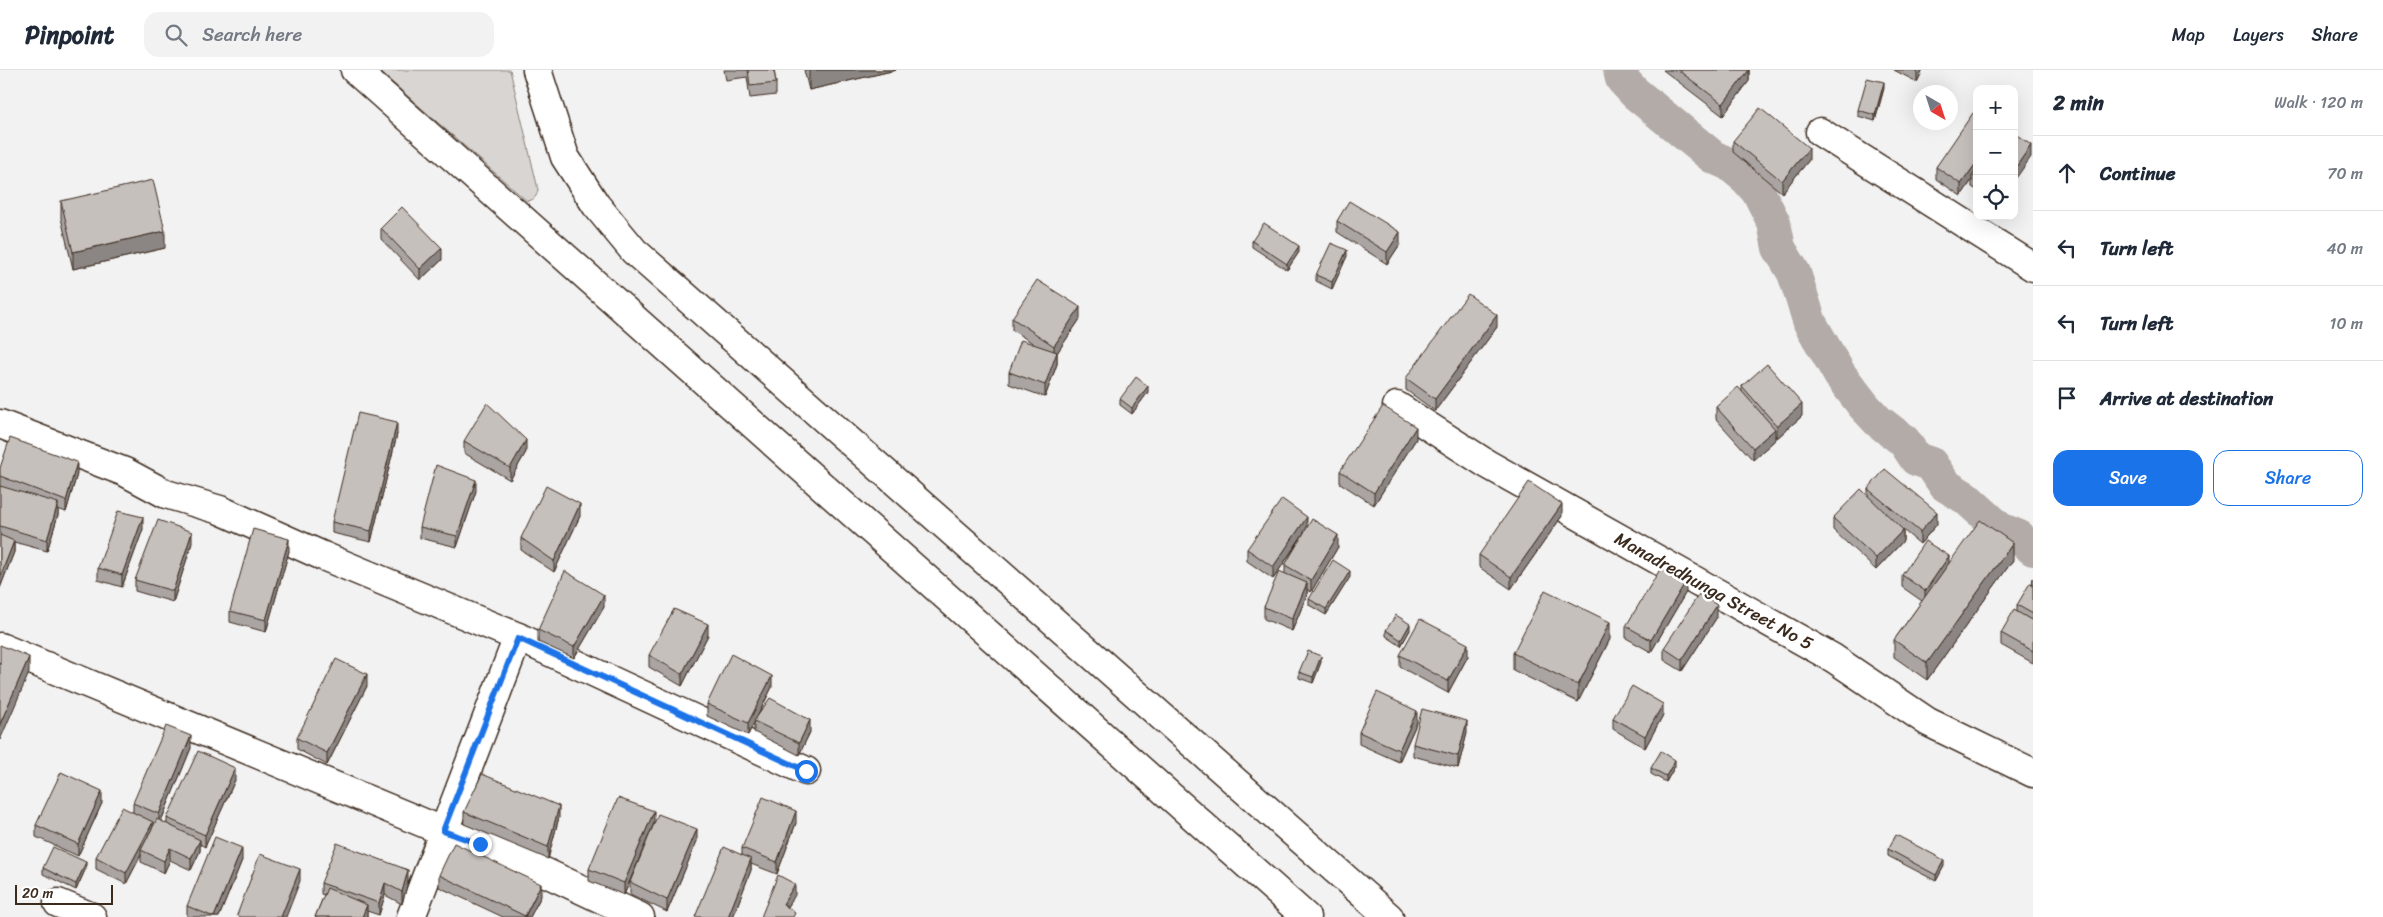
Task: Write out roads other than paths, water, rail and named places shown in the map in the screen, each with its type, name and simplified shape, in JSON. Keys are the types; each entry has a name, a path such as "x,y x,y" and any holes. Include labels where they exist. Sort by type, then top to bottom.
{"street":[{"path":"537,70 565,157 596,205 634,251 1389,917"},
{"path":"357,74 1306,917"},
{"path":"1820,132 2033,267"},
{"name":"Manadredhunga Street No 5","path":"1397,406 1487,464 1833,658 1928,722 2033,773"},
{"path":"0,424 125,472 166,494 220,510 323,556 518,638 806,771"},
{"path":"411,917 518,638"},
{"path":"0,648 443,831 523,862 640,917"},
{"path":"58,903 92,917"}],"waterway":[{"path":"1620,70 1622,79 1635,93 1713,157 1729,164 1747,179 1759,193 1774,223 1779,248 1794,273 1810,323 1840,375 1864,406 1878,421 1904,441 1916,459 1931,464 1945,485 1966,498 2000,529 2017,536 2033,549"}]}
